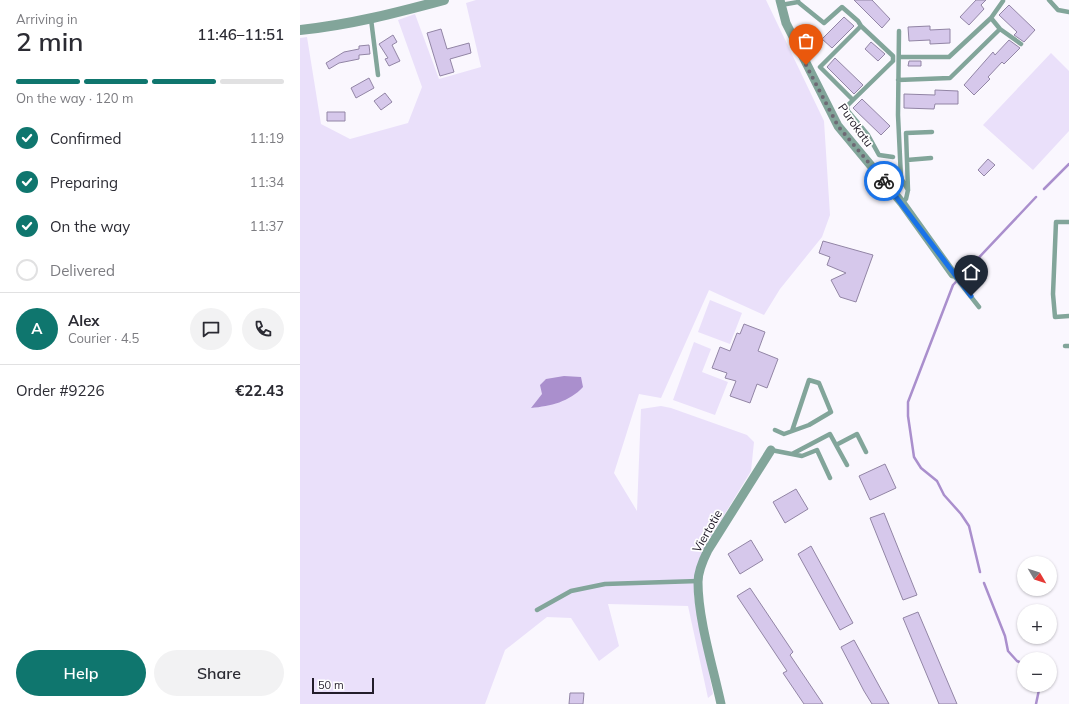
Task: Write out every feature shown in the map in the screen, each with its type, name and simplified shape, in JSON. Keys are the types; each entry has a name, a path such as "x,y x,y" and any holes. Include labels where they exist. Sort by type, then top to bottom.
{"street":[{"path":"300,30 371,19 444,0"},
{"name":"Purokatu","path":"780,2 786,23 838,126 902,203 952,274"},
{"name":"Viertotie","path":"721,704 700,606 698,581 708,550 771,450"}],"lane":[{"path":"1049,0 1058,10 1069,12"},
{"path":"780,2 798,1 824,23 842,7 893,56 892,61 847,106 848,111 868,135 879,155"},
{"path":"899,58 949,57 991,18 1003,1"},
{"path":"991,18 1000,28 1021,44"},
{"path":"371,19 378,75"},
{"path":"853,100 820,67 861,26"},
{"path":"898,80 950,78 1000,28"},
{"path":"899,30 898,115 901,178 908,190"},
{"path":"902,203 906,199 908,190 906,133 932,132"},
{"path":"869,162 879,155 893,157"},
{"path":"907,160 931,158"},
{"path":"1069,222 1056,222 1053,294 1054,316 1069,316"},
{"name":"Purokatu","path":"952,274 979,308"},
{"path":"775,430 784,434 810,425 831,412 819,383 809,380 792,431"},
{"path":"792,454 830,434 847,465"},
{"path":"836,445 857,434 866,452"},
{"path":"771,450 802,456 817,450 830,478"},
{"path":"537,610 571,591 605,584 698,581"}],"shaded area":[{"path":"476,0 766,0 824,121 830,215 822,237 780,289 764,315 709,290 661,398 639,394 614,473 637,511 641,409 661,406 671,408 747,435 754,442 751,471 712,535 699,561 695,579 694,596 713,694 708,698 688,606 608,604 619,646 599,661 571,618 547,617 505,650 485,704 300,704 300,38 307,37 321,124 350,139 408,123 422,87 398,20 415,14 439,79 481,67 466,3"},
{"path":"1051,53 1069,71 1069,131 1033,170 983,125"},
{"path":"710,300 742,313 730,344 698,332"},
{"path":"694,342 711,349 702,372 728,382 715,415 673,400"},
{"path":"564,376 581,377 583,387 566,400 546,406 531,408 542,394 540,385 546,379"}],"building":[{"path":"854,0 872,0 890,19 882,28"},
{"path":"976,0 986,0 981,5 984,9 969,25 960,17"},
{"path":"1009,5 1035,30 1024,42 1014,35 1017,32 999,15"},
{"path":"844,17 854,26 832,48 822,39"},
{"path":"930,26 930,30 950,29 950,43 930,44 930,40 909,41 908,27"},
{"path":"441,29 447,49 469,43 471,53 450,59 454,72 440,76 427,33"},
{"path":"393,35 397,42 392,45 400,61 389,66 385,59 388,58 379,44"},
{"path":"1009,40 1020,48 1004,64 1002,62 988,77 990,79 974,95 964,85 993,52 995,55"},
{"path":"871,42 885,54 878,61 865,49"},
{"path":"369,45 370,54 359,55 359,59 339,63 329,69 326,63 344,52 359,49 359,46"},
{"path":"835,58 863,85 854,94 827,67"},
{"path":"909,61 921,61 921,66 908,66"},
{"path":"369,78 374,88 356,98 351,88"},
{"path":"935,90 958,91 958,104 935,104 934,109 904,108 904,94 935,95"},
{"path":"385,93 392,102 381,110 374,101"},
{"path":"862,99 890,126 881,135 853,108"},
{"path":"327,112 345,112 345,121 327,121"},
{"path":"988,159 995,165 984,176 978,170"},
{"path":"823,241 873,255 856,302 840,297 831,280 846,273 827,265 830,257 819,253"},
{"path":"744,324 765,332 758,351 778,359 767,388 757,384 750,403 730,396 736,381 725,378 727,373 712,368 720,347 730,351 737,333 740,334"},
{"path":"885,464 896,488 870,500 859,476"},
{"path":"796,489 808,509 785,523 773,502"},
{"path":"884,513 917,595 903,600 870,518"},
{"path":"751,540 763,560 740,574 728,554"},
{"path":"811,546 853,623 840,630 798,554"},
{"path":"750,588 793,652 790,655 823,704 804,704 783,673 787,671 737,596"},
{"path":"918,612 957,704 939,704 903,618"},
{"path":"854,640 889,704 872,704 864,691 841,647"},
{"path":"570,693 584,693 583,704 569,704"}],"waterway":[{"path":"1044,189 1069,164"},
{"path":"980,572 969,526 961,514 944,495 937,481 921,468 914,457 908,416 908,402 953,285 1036,197"},
{"path":"984,583 1005,636 1008,651 1017,661"},
{"path":"1036,704 1039,692"}],"way so far":[{"path":"806,65 838,126 884,181"}],"route":[{"path":"884,181 971,296"}]}
